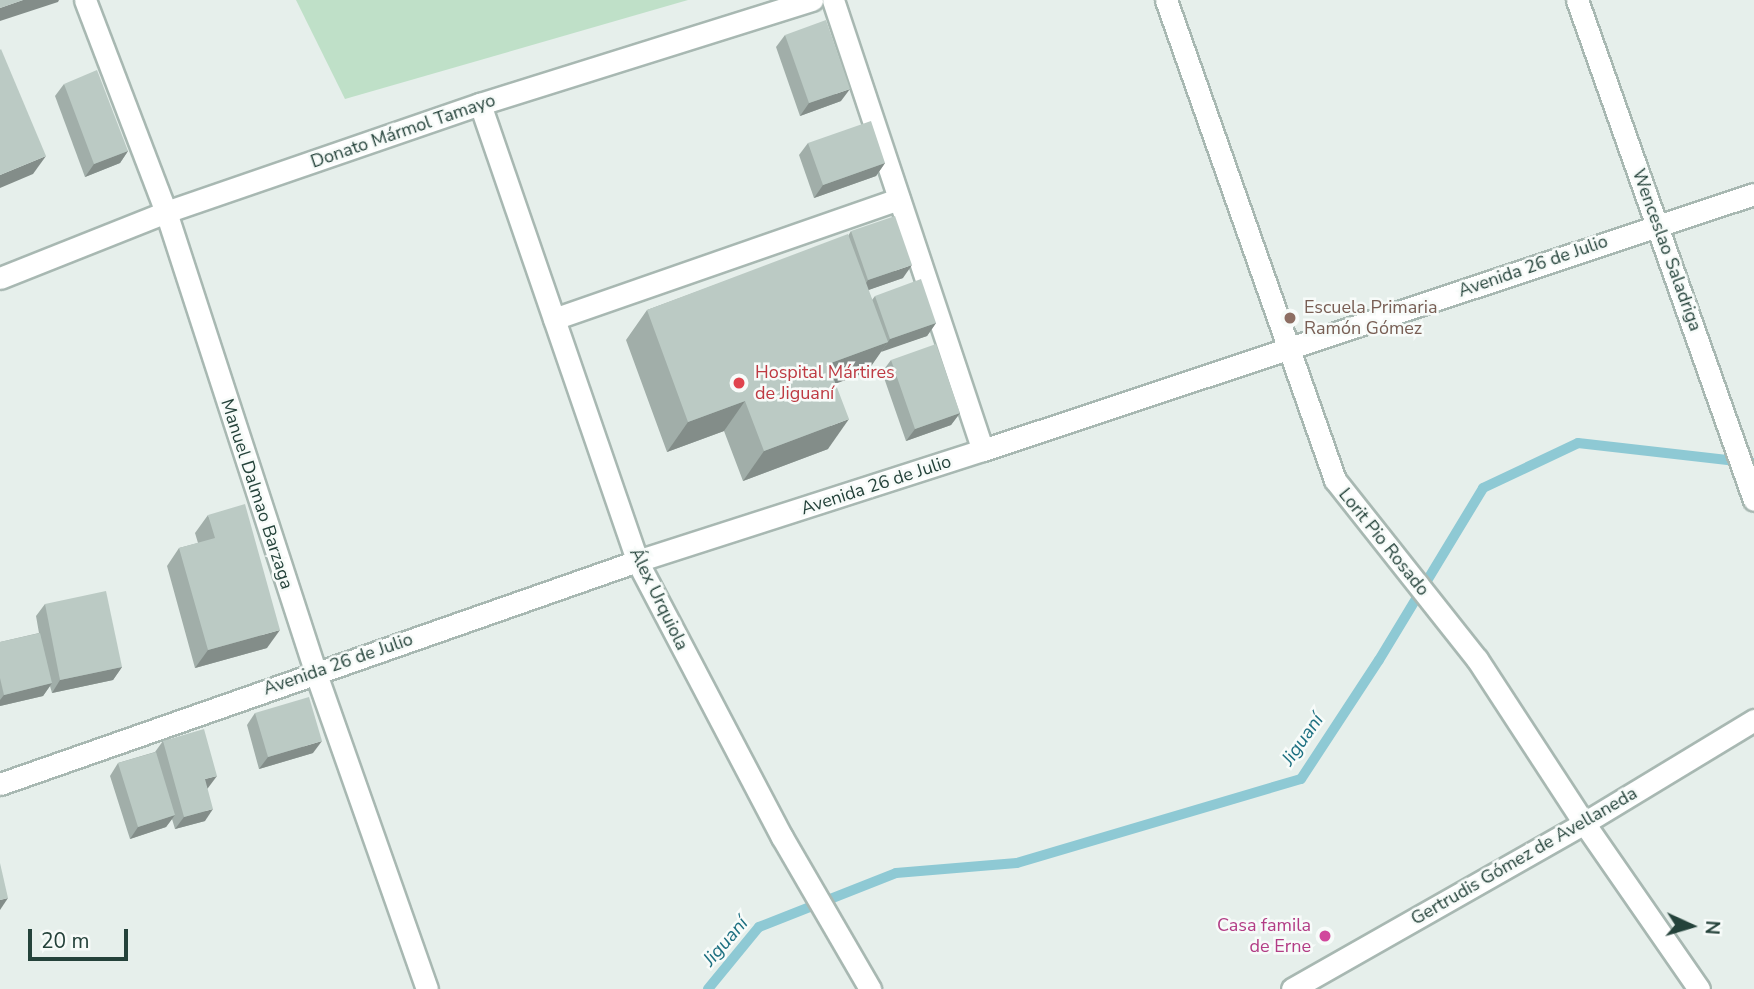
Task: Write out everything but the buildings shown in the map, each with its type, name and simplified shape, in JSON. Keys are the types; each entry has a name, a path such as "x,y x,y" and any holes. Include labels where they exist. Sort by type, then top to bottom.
{"street":[{"name":"Manuel Dalmao Barzaga","path":"85,0 166,212 315,671 427,989"},
{"name":"Donato Mármol Tamayo","path":"0,278 166,212 480,104 786,4 812,0"},
{"path":"832,0 983,450"},
{"name":"Lorit Pio Rosado","path":"1166,0 1335,480 1477,659 1584,823 1699,989"},
{"name":"Wenceslao Saladriga","path":"1577,0 1754,500"},
{"name":"Álex Urquiola","path":"480,104 637,561 782,837 869,987"},
{"name":"Avenida 26 de Julio","path":"0,784 315,671 637,561 983,450 1754,194"},
{"path":"554,318 899,200"},
{"name":"Gertrudis Gómez de Avellaneda","path":"1292,989 1584,823 1754,720"}],"green space":[{"path":"296,0 688,0 345,99"}],"waterway":[{"name":"Jiguaní","path":"708,989 759,927 896,873 1017,863 1301,779 1379,660 1483,488 1578,443 1754,463"}],"place":[{"name":"Escuela Primaria Ramón Gómez","path":"1290,318"},
{"name":"Hospital Mártires de Jiguaní","path":"739,383"},
{"name":"Casa famila de Erne","path":"1325,936"}]}
